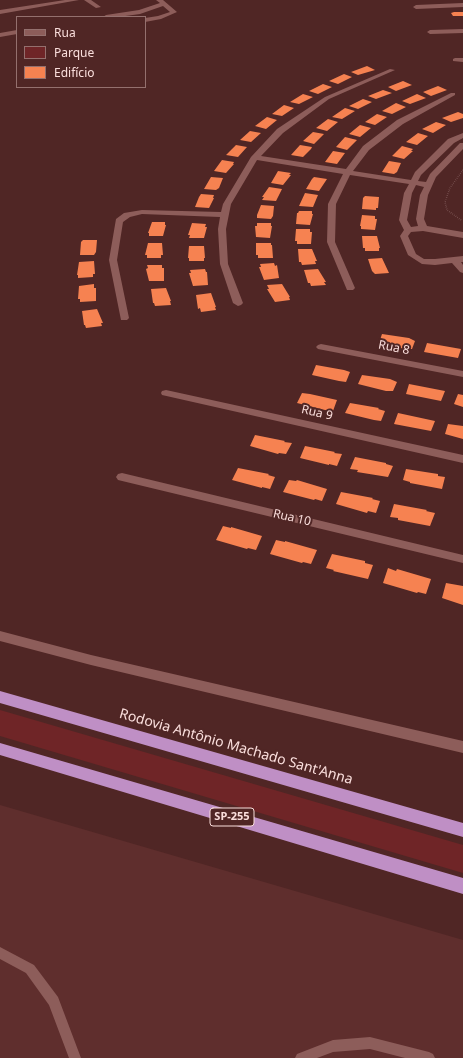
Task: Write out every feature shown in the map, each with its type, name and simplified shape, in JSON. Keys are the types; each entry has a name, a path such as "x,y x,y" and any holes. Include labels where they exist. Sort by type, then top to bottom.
{"highway":[{"name":"Rodovia Antônio Machado Sant'Anna","path":"0,697 463,830"},
{"name":"SP-255","path":"0,748 463,886"}],"street":[{"path":"0,12 76,0"},
{"path":"87,0 98,7"},
{"path":"146,20 159,18 174,12 159,0"},
{"path":"124,16 164,4"},
{"path":"416,7 463,5"},
{"path":"430,32 463,31"},
{"path":"0,35 16,32"},
{"path":"455,60 463,60"},
{"path":"238,303 224,264 222,229 227,204 255,157 280,131 327,98 392,70"},
{"path":"350,288 331,242 332,204 348,172 366,148 400,122 453,94"},
{"path":"408,230 404,220 408,193 418,174 451,141 463,135"},
{"path":"423,228 420,219 424,195 432,176 463,145"},
{"path":"255,157 428,185"},
{"path":"124,318 113,260 119,221 127,215 142,212 225,215"},
{"path":"463,235 423,228 408,230 404,236 412,256 422,261 435,262 459,260 463,270"},
{"name":"Rua 8","path":"321,347 463,374"},
{"name":"Rua 9","path":"166,393 463,459"},
{"name":"Rua 10","path":"122,477 463,559"},
{"path":"0,636 90,660 463,747"}],"lane":[{"path":"0,953 30,969 54,1001 75,1058"},
{"path":"301,1058 333,1046 370,1043 429,1058"}],"path":[{"path":"463,170 450,188 445,202 447,210 463,221"}],"shaded area":[{"path":"0,805 463,940 463,1058 0,1058"}],"green space":[{"path":"0,710 463,845 463,873 0,736"}],"building":[{"path":"463,12 463,16 453,16 451,13"},
{"path":"367,66 375,70 358,75 351,72"},
{"path":"344,74 352,77 338,84 329,81"},
{"path":"403,81 412,85 396,91 388,87"},
{"path":"323,84 332,87 318,94 309,91"},
{"path":"438,86 447,90 431,96 423,92"},
{"path":"383,90 392,93 376,99 368,96"},
{"path":"303,94 313,97 299,104 290,102"},
{"path":"417,94 426,98 410,104 402,101"},
{"path":"363,99 372,102 358,109 349,106"},
{"path":"396,103 406,107 392,114 382,111"},
{"path":"284,105 294,108 282,116 272,114"},
{"path":"345,108 355,111 342,119 332,117"},
{"path":"458,112 463,114 463,118 451,122 442,118"},
{"path":"377,114 387,117 375,125 365,122"},
{"path":"267,117 277,120 266,129 255,126"},
{"path":"328,119 338,122 327,131 316,128"},
{"path":"436,122 446,125 433,133 422,129"},
{"path":"360,125 371,128 360,137 349,134"},
{"path":"250,131 261,133 251,142 240,140"},
{"path":"313,132 324,134 314,144 303,141"},
{"path":"418,133 428,136 417,145 406,142"},
{"path":"345,137 357,140 347,150 336,147"},
{"path":"236,145 247,147 238,157 226,155"},
{"path":"300,145 312,147 303,157 291,155"},
{"path":"402,146 413,149 411,151 413,151 404,159 392,156"},
{"path":"333,151 345,153 337,164 325,162"},
{"path":"222,160 234,162 234,164 226,173 214,171"},
{"path":"389,161 401,163 397,172 394,174 382,172"},
{"path":"278,171 291,173 283,185 271,183"},
{"path":"211,177 223,178 219,188 216,190 204,189"},
{"path":"314,177 327,179 319,191 306,189"},
{"path":"269,187 282,189 276,201 262,200 264,197 262,197"},
{"path":"305,193 318,195 313,207 299,206"},
{"path":"201,194 214,195 209,208 195,207"},
{"path":"365,196 379,197 378,208 376,208 376,210 362,209 363,198"},
{"path":"261,205 274,206 273,216 271,219 257,218"},
{"path":"299,211 312,211 313,214 310,225 296,224 297,213"},
{"path":"362,215 375,216 375,219 377,219 375,230 361,229 360,226"},
{"path":"152,222 165,222 166,225 163,236 149,236 148,233"},
{"path":"192,223 206,224 205,227 207,227 204,238 189,238 190,235 188,235"},
{"path":"257,223 271,223 270,238 256,237 255,226 257,226"},
{"path":"296,229 310,229 310,232 312,232 311,244 297,244 297,241 295,241"},
{"path":"362,236 377,236 380,248 379,251 365,251 365,248 363,248"},
{"path":"83,240 97,240 96,252 94,255 80,255 81,242"},
{"path":"148,243 162,243 163,255 161,255 161,258 147,258 147,255 145,255"},
{"path":"256,243 271,243 273,258 258,258 258,255 256,255"},
{"path":"189,246 204,246 204,261 189,261"},
{"path":"298,249 312,249 317,261 315,261 316,264 302,265 301,262 299,262"},
{"path":"382,258 389,273 375,274 372,271 368,259"},
{"path":"94,261 95,274 93,274 93,277 78,278 79,262"},
{"path":"274,263 275,266 277,265 279,278 264,280 259,267 261,267 260,264"},
{"path":"147,265 162,265 162,268 164,268 164,281 149,281 146,269 148,268"},
{"path":"205,269 207,272 208,285 193,286 189,273 191,273 190,270"},
{"path":"318,269 326,282 324,282 326,285 311,286 310,283 308,283 304,270"},
{"path":"94,284 94,288 96,288 96,301 80,302 80,299 78,299 79,286"},
{"path":"282,284 290,297 290,300 275,302 267,289 269,289 267,285"},
{"path":"166,288 171,305 155,306 153,303 151,289"},
{"path":"211,293 216,310 201,312 200,308 198,309 196,295"},
{"path":"97,309 103,323 101,323 102,326 86,328 84,325 82,311"},
{"path":"382,334 409,338 415,341 412,349 405,349 379,343"},
{"path":"427,343 461,349 458,358 424,352"},
{"path":"316,365 350,372 346,382 339,381 312,375"},
{"path":"362,375 390,379 397,382 393,391 386,391 358,384"},
{"path":"409,384 445,391 441,401 406,394"},
{"path":"302,393 337,400 333,411 297,403"},
{"path":"458,394 463,395 463,407 454,404"},
{"path":"350,403 379,408 378,409 385,411 381,421 374,420 345,413"},
{"path":"398,413 435,421 431,431 394,424"},
{"path":"448,424 463,426 463,439 445,434"},
{"path":"255,435 292,443 286,454 278,454 250,446"},
{"path":"305,446 342,454 337,466 329,465 300,458"},
{"path":"355,457 386,463 393,466 388,477 357,472 358,470 350,469"},
{"path":"238,468 269,474 268,475 275,477 270,489 232,480"},
{"path":"406,469 438,474 438,476 445,477 442,489 410,483 403,480"},
{"path":"289,480 297,480 327,489 322,501 283,492"},
{"path":"341,492 373,498 372,499 380,501 376,513 368,511 367,513 336,504"},
{"path":"394,504 427,510 426,511 435,513 430,526 390,517"},
{"path":"223,526 262,536 256,550 247,549 216,540"},
{"path":"276,540 317,550 311,564 270,554"},
{"path":"332,554 365,561 365,563 373,565 368,579 326,568"},
{"path":"388,568 396,571 397,569 431,579 426,594 417,593 383,583"},
{"path":"446,583 463,586 463,605 442,598"}]}
